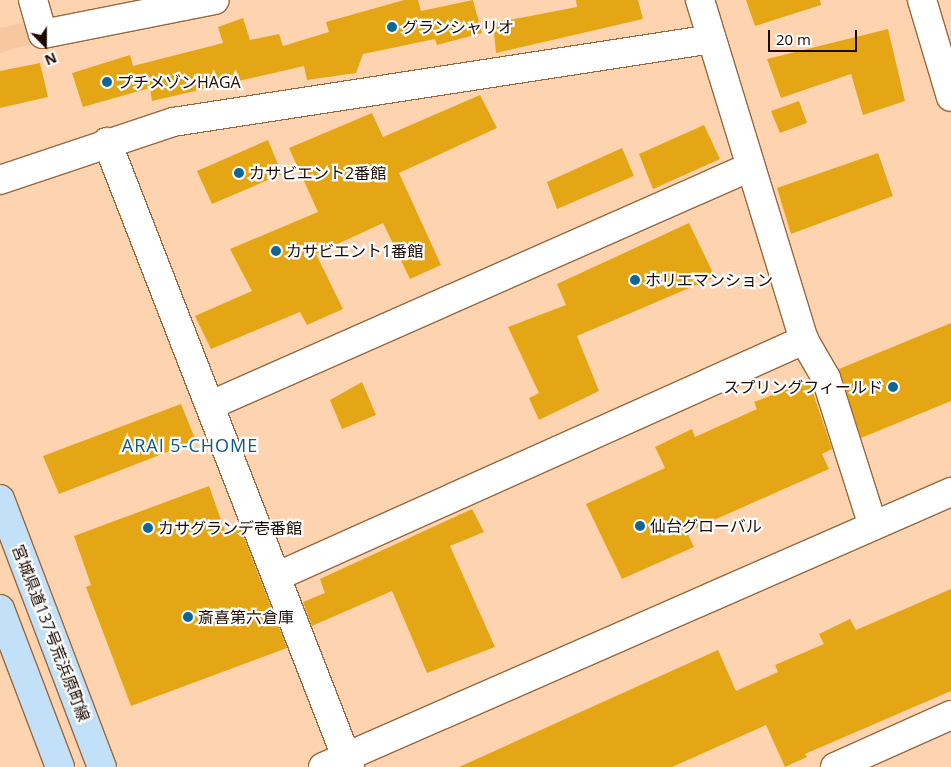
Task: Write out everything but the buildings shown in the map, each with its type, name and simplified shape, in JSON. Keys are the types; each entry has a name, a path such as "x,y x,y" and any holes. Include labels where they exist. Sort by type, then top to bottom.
{"main road":[{"name":"宮城県道137号荒浜原町線","path":"0,499 102,767"},
{"path":"0,609 60,767"}],"street":[{"path":"33,0 43,34 201,1"},
{"path":"700,0 804,340 826,378 873,526"},
{"path":"922,0 951,97"},
{"path":"0,180 107,142 172,122 712,39"},
{"path":"107,142 278,576 339,764 951,492"},
{"path":"211,405 750,167"},
{"path":"278,576 804,340"},
{"path":"835,767 951,715"}],"shaded area":[{"path":"24,23 30,44 0,53 0,28"}],"place":[{"name":"グランシャリオ","path":"392,27"},
{"name":"プチメゾンHAGA","path":"107,82"},
{"name":"カサビエント2番館","path":"239,173"},
{"name":"カサビエント1番館","path":"276,251"},
{"name":"ホリエマンション","path":"635,280"},
{"name":"スプリングフィールド","path":"893,387"},
{"name":"仙台グローバル","path":"640,526"},
{"name":"カサグランデ壱番館","path":"148,528"},
{"name":"斎喜第六倉庫","path":"188,617"}],"district":[{"name":"ARAI 5-CHOME","path":"190,445"}]}
